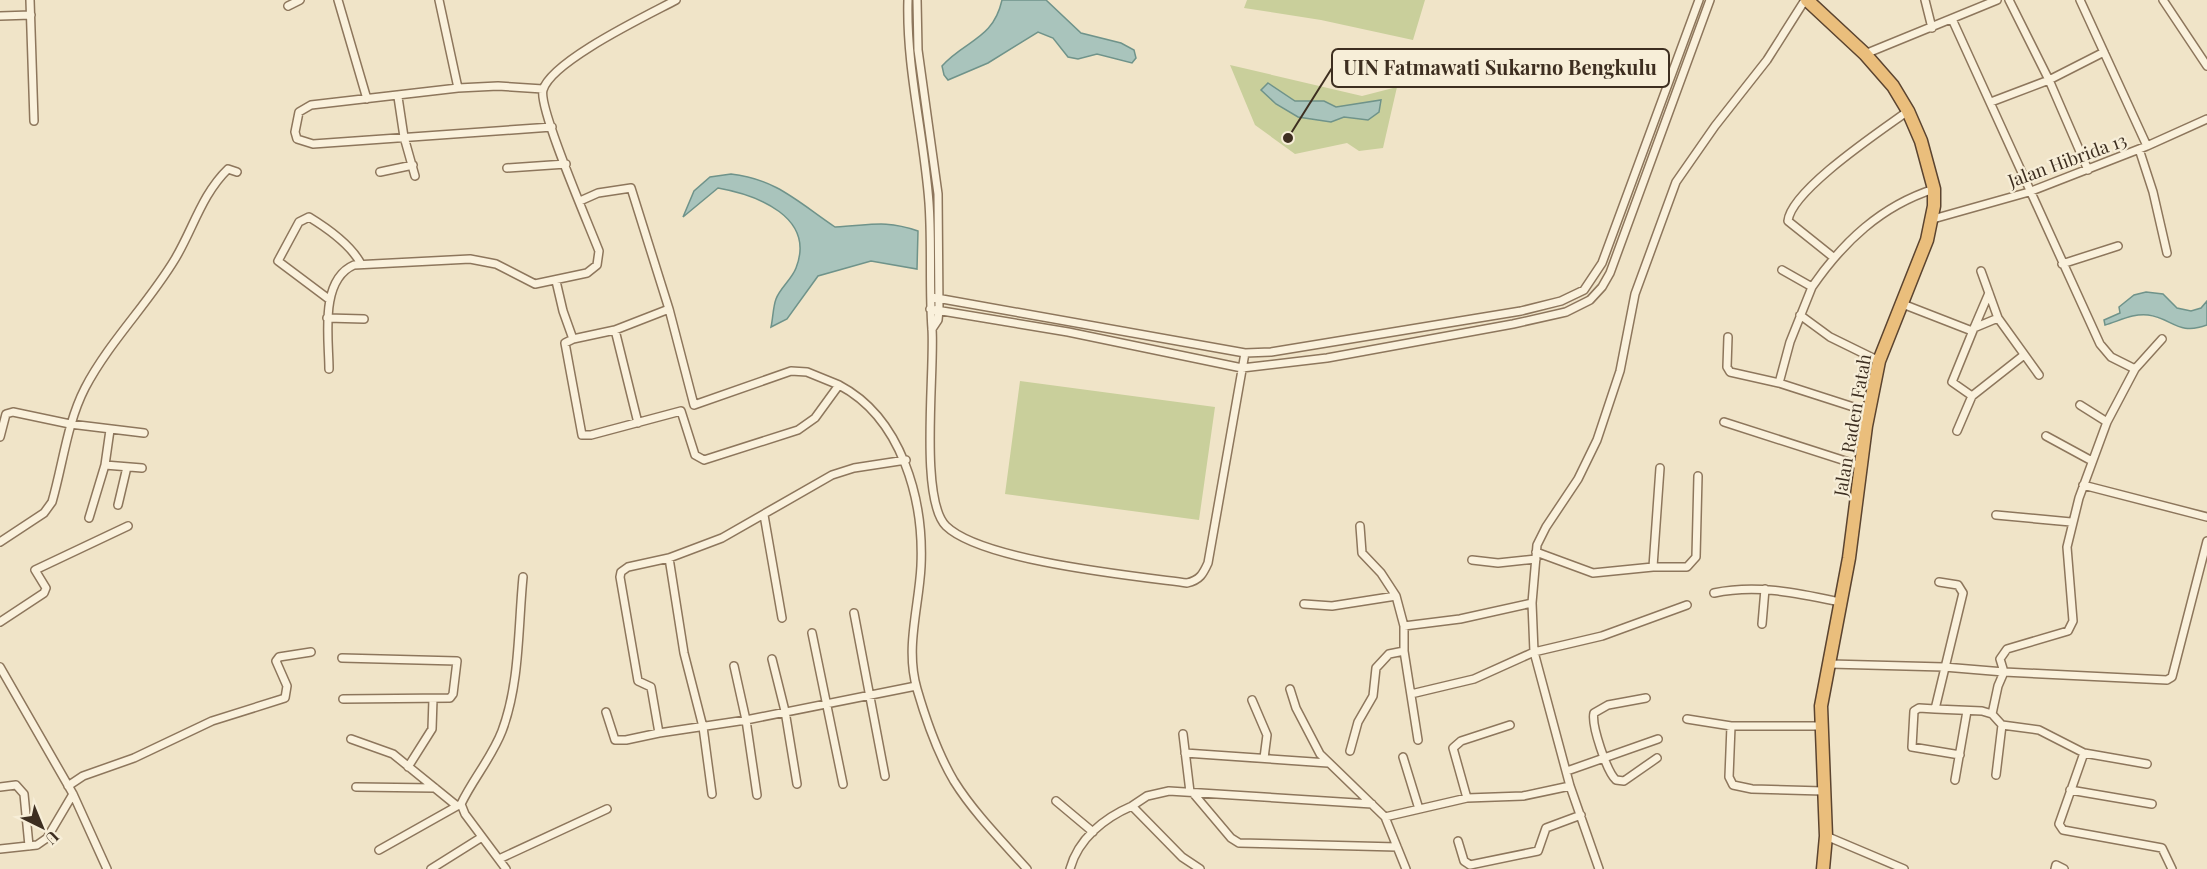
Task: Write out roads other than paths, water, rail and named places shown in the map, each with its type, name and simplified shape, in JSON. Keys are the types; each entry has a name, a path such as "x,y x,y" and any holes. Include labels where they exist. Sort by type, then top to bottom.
{"highway":[{"name":"Jalan Raden Fatah","path":"1806,0 1885,74 1908,111 1921,141 1934,189 1934,219 1879,361 1830,664 1825,680 1820,726 1827,836 1823,869"}],"street":[{"path":"30,0 34,121"},
{"path":"288,6 300,0"},
{"path":"338,0 367,99"},
{"path":"439,0 458,88"},
{"path":"329,369 327,318 330,300 344,271 361,264 470,259 496,264 530,284 556,281 587,273 597,266 598,251 552,127 544,102 543,89 556,72 572,59 676,0"},
{"path":"908,0 908,49 929,203 931,297 935,310"},
{"path":"917,0 918,50 940,216 939,297 932,329 930,376 935,504 944,524 956,534 995,549 1083,569 1187,583 1199,579 1208,563 1245,353"},
{"path":"931,297 1245,353 1328,344 1521,311 1562,301 1584,290 1602,263 1699,0"},
{"path":"935,310 1113,340 1242,368 1327,358 1566,312 1590,300 1602,287 1610,273 1710,0"},
{"path":"1599,869 1570,786 1534,652 1532,603 1536,555 1541,534 1578,479 1597,440 1620,371 1635,294 1676,182 1715,126 1767,60 1806,0"},
{"path":"1925,0 1932,28"},
{"path":"1865,54 1997,0"},
{"path":"2009,0 2049,80 2088,171"},
{"path":"2080,0 2147,146"},
{"path":"2163,0 2207,66"},
{"path":"0,16 31,15"},
{"path":"1952,19 2103,350 2135,369"},
{"path":"1991,102 2049,80 2104,52"},
{"path":"543,89 498,86 458,88 304,108 296,117 296,136 303,142 313,144 552,127"},
{"path":"399,97 404,137 415,176"},
{"path":"1833,257 1790,222 1788,217 1791,211 1834,165 1908,111"},
{"name":"Jalan Hibrida 13","path":"1934,219 2029,192 2088,171 2207,119"},
{"path":"2139,149 2153,192 2167,253"},
{"path":"923,157 933,155"},
{"path":"507,168 566,164"},
{"path":"380,172 413,165"},
{"path":"0,542 44,513 52,502 70,424 86,386 169,269 212,190 228,169 237,171"},
{"path":"580,201 598,193 631,188 669,309 694,405"},
{"path":"1779,383 1800,315 1812,287 1833,257 1864,227 1881,215 1907,199 1934,189"},
{"path":"330,300 278,261 299,222 309,217 323,226 352,250 361,264"},
{"path":"2062,264 2118,246"},
{"path":"1782,270 1812,287"},
{"path":"1981,271 1998,318 2039,375"},
{"path":"556,281 573,339"},
{"path":"1972,396 1952,381 1989,293"},
{"path":"1900,303 1973,329 1998,318"},
{"path":"669,309 615,330 564,343 582,435 591,435 681,411 791,371 807,372 839,385 871,409 906,460 921,539 919,587 912,634 916,686 939,751 955,783 1027,869"},
{"path":"1800,315 1835,340 1879,361"},
{"path":"327,318 364,319"},
{"path":"615,330 638,423"},
{"path":"1728,337 1727,367 1730,372 1779,383 1869,412"},
{"path":"1992,714 1998,686 2004,672 2000,660 2007,649 2065,634 2072,627 2072,588 2067,547 2083,485 2107,422 2135,369 2162,339"},
{"path":"1957,431 1972,396 2024,355"},
{"path":"681,411 695,454 704,460 798,430 815,418 839,385"},
{"path":"2080,405 2107,422"},
{"path":"0,437 6,414 9,412 70,424 144,434"},
{"path":"1724,422 1862,466"},
{"path":"89,518 105,465 110,430"},
{"path":"2046,436 2092,461"},
{"path":"659,734 651,687 638,681 621,572 628,567 669,558 722,538 843,471 906,460"},
{"path":"105,465 142,468"},
{"path":"118,506 127,467"},
{"path":"1653,567 1660,468"},
{"path":"1472,560 1498,563 1536,555 1593,573 1653,567 1688,567 1696,557 1698,476"},
{"path":"2083,485 2207,517"},
{"path":"1996,514 2072,522"},
{"path":"764,515 782,618"},
{"path":"0,622 44,593 46,588 35,570 128,526"},
{"path":"1360,526 1364,557 1381,573 1396,597 1404,626 1404,651 1418,740"},
{"path":"1830,664 1944,667 2167,680 2172,678 2207,541"},
{"path":"669,558 684,653 703,727 712,794"},
{"path":"379,850 459,805 501,733 513,690 523,577"},
{"path":"1935,709 1963,593 1958,585 1939,582"},
{"path":"1714,593 1744,588 1765,589 1840,602"},
{"path":"1762,624 1765,589"},
{"path":"1304,604 1332,606 1396,597"},
{"path":"1404,626 1460,620 1532,603"},
{"path":"1411,694 1474,679 1534,652 1622,630 1687,605"},
{"path":"854,613 885,776"},
{"path":"812,633 843,784"},
{"path":"1350,751 1358,722 1373,696 1376,668 1389,654 1404,651"},
{"path":"68,786 83,776 134,758 212,721 285,698 287,686 276,661 279,657 311,652"},
{"path":"342,658 458,661 452,696 433,699 343,699"},
{"path":"772,659 785,711 797,784"},
{"path":"734,666 746,720 757,795"},
{"path":"0,667 73,794 107,869"},
{"path":"606,712 612,738 618,741 746,720 916,686"},
{"path":"1290,689 1311,739 1329,763 1385,817 1406,869"},
{"path":"1646,698 1608,705 1594,713 1593,720 1604,758 1612,777 1619,782 1657,758"},
{"path":"408,767 432,729 433,699"},
{"path":"1251,700 1267,735 1264,758"},
{"path":"1960,755 1912,747 1914,711 1919,708 1992,714 2002,725 2040,730 2084,753 2147,764"},
{"path":"1955,780 1967,711"},
{"path":"1687,719 1731,726 1820,726"},
{"path":"1467,798 1453,748 1461,741 1509,725"},
{"path":"1996,775 2002,725"},
{"path":"1731,726 1729,777 1733,785 1752,789 1823,791"},
{"path":"1183,734 1191,793 1231,838 1239,843 1397,847"},
{"path":"1567,771 1658,739"},
{"path":"351,740 393,754 459,805 506,869"},
{"path":"1185,753 1329,763"},
{"path":"2084,753 2059,819 2063,830 2162,848 2172,869"},
{"path":"1402,758 1419,809"},
{"path":"0,787 16,785 24,794 29,846"},
{"path":"1385,817 1467,798 1523,796 1570,786"},
{"path":"356,787 435,788"},
{"path":"2070,790 2152,804"},
{"path":"1070,869 1078,850 1093,832 1116,813 1162,791 1372,804"},
{"path":"0,849 37,844 52,832 73,794"},
{"path":"1056,801 1093,832"},
{"path":"1132,806 1182,857 1200,869"},
{"path":"499,859 607,808"},
{"path":"1458,841 1463,859 1470,865 1516,857 1538,851 1546,828 1581,815"},
{"path":"1827,836 1904,869"},
{"path":"431,869 482,837"},
{"path":"2055,869 2056,865 2064,869"}],"water":[{"path":"1002,0 1046,0 1081,33 1121,43 1134,50 1136,58 1132,63 1097,54 1078,59 1068,57 1053,38 1038,32 988,63 948,80 942,66 985,32 998,13"},
{"path":"1268,83 1295,101 1324,101 1336,107 1381,100 1379,112 1368,120 1344,117 1331,122 1298,117 1276,104 1261,90"},
{"path":"731,174 774,186 835,227 885,224 918,231 917,269 871,261 818,276 787,319 771,327 776,299 796,268 800,250 798,235 790,222 765,203 749,196 718,188 683,217 694,191 710,177"},
{"path":"2146,292 2163,294 2177,308 2191,311 2201,308 2207,301 2207,325 2197,328 2182,327 2156,317 2143,315 2132,316 2105,325 2104,320 2120,313 2119,307 2134,295"}],"place":[{"name":"UIN Fatmawati Sukarno Bengkulu","path":"1288,138"}]}
